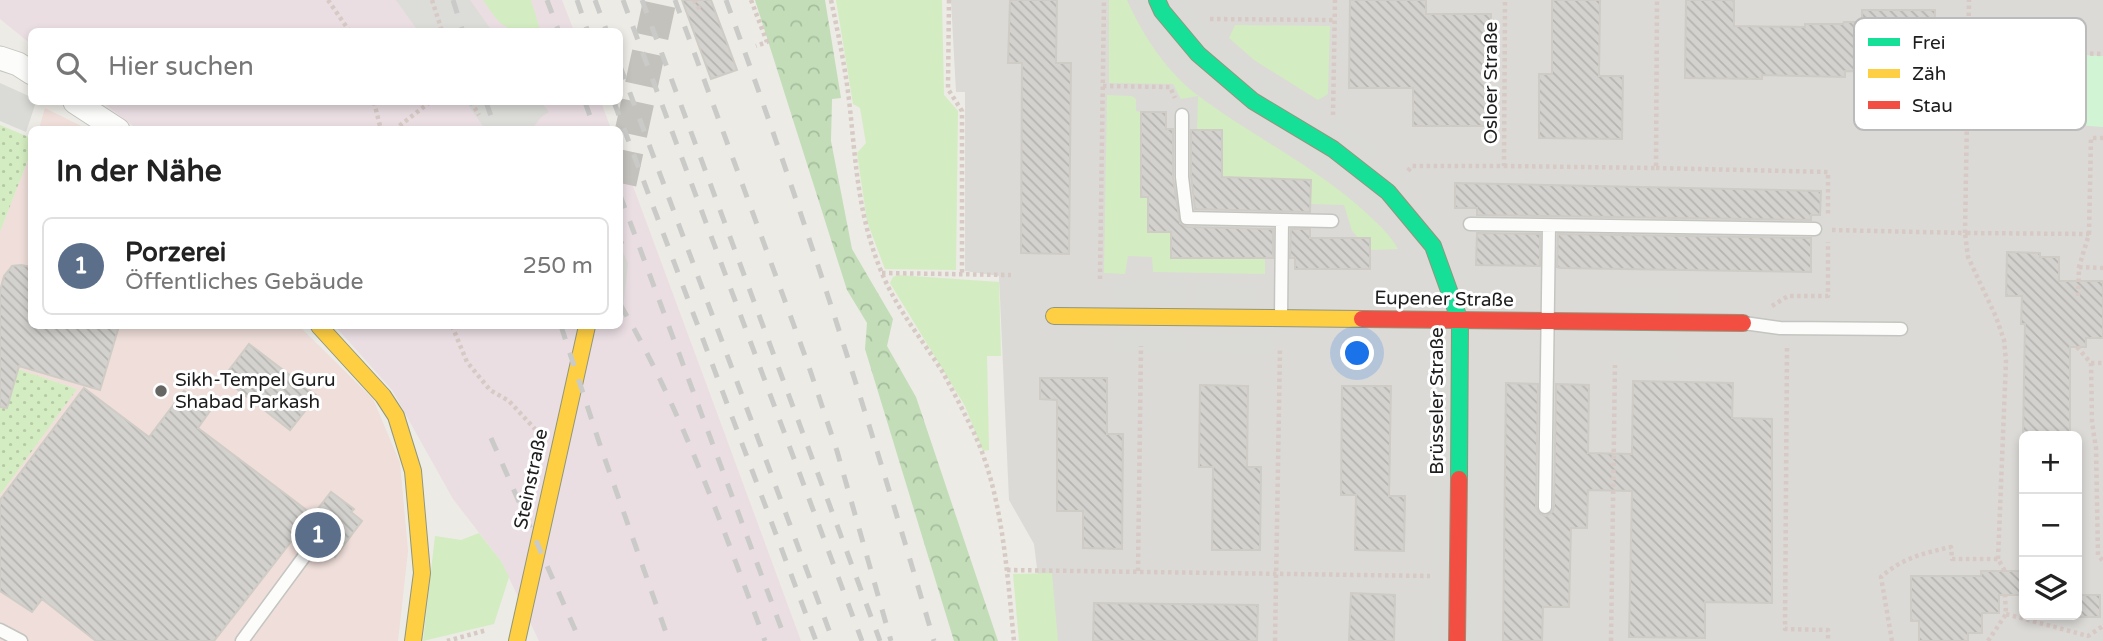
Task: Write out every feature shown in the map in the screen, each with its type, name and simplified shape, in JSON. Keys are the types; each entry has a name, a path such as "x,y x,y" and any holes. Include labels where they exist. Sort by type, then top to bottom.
{"street":[{"name":"Brüsseler Straße","path":"1157,0 1162,11 1198,54 1252,101 1320,141 1388,192 1433,246 1460,321 1457,641"},
{"path":"0,58 28,70"},
{"path":"80,105 112,126"},
{"name":"Eupener Straße","path":"1054,316 1743,323"},
{"path":"322,329 383,396 396,416 413,471 422,573 413,641"},
{"name":"Steinstraße","path":"517,641 586,329"}],"lane":[{"path":"1182,115 1182,177 1186,218 1332,221"},
{"path":"1281,319 1282,220"},
{"path":"1470,224 1821,230"},
{"path":"1545,507 1549,226"},
{"path":"1743,323 1787,328 1901,329"},
{"path":"242,641 306,554"},
{"path":"0,630 21,641"}],"path":[{"path":"328,0 347,28"},
{"path":"432,0 441,28"},
{"path":"694,0 701,12"},
{"path":"751,0 767,42 756,46"},
{"path":"831,0 849,99 853,157 864,221 881,273 906,321 942,372 974,434 1002,530 1014,641"},
{"path":"949,0 948,89 962,111 961,275"},
{"path":"1100,278 1104,0"},
{"path":"1320,141 1334,114 1335,0"},
{"name":"Osloer Straße","path":"1388,192 1412,166 1504,166 1505,0"},
{"path":"1504,166 1656,168 1657,0"},
{"path":"1969,0 1969,18"},
{"path":"1181,33 1205,19 1335,20"},
{"path":"1102,86 1170,87 1182,115"},
{"path":"375,105 380,126"},
{"path":"399,126 426,105"},
{"path":"473,105 479,115"},
{"path":"1967,130 1965,233 1968,257 1996,317 2004,340 2006,361 1998,559 2006,571"},
{"path":"2078,299 2079,267 2089,234 2091,138 2103,138"},
{"path":"1821,230 2089,234"},
{"path":"2079,267 2103,268"},
{"path":"881,273 1011,275"},
{"path":"1788,296 1785,629 1828,630 1828,641"},
{"path":"1138,571 1140,357 1144,317"},
{"path":"1275,641 1281,319"},
{"path":"453,329 467,362 490,390 509,401 537,431"},
{"path":"2077,348 2091,363 2098,555 2103,561"},
{"path":"2091,363 2103,363"},
{"path":"1611,641 1615,365"},
{"path":"2096,448 2103,448"},
{"path":"1892,641 1881,577 1896,563 1915,555 1951,547 1952,559 1998,559"},
{"path":"1007,570 1457,576"},
{"path":"1989,641 2006,614 2006,595"},
{"path":"2006,614 2088,636 2103,626"},
{"path":"447,641 491,629"}],"shaded area":[{"path":"0,0 562,0 573,28 28,28 28,42 0,19"},
{"path":"951,0 2103,0 2103,641 1046,641 1034,544 1009,500 999,276 965,271 965,92 956,92"},
{"path":"1134,0 1145,0 1394,214 1378,210 1334,173 1209,92 1169,55"},
{"path":"1175,0 1185,0 1205,26 1236,56 1313,107 1309,114 1253,80 1215,50"},
{"path":"0,83 28,96 28,105 35,105 26,132 0,121"},
{"path":"106,105 602,105 610,126 133,126"},
{"path":"45,108 81,126 40,126"},
{"path":"1336,120 1376,147 1377,159 1331,128"},
{"path":"623,159 801,641 539,641 501,561 453,499 392,390 338,329 623,329"},
{"path":"28,160 28,329 302,329 373,399 400,463 408,551 398,641 0,641 0,495 77,389 0,363 0,232"},
{"path":"1114,280 1185,281 1185,303 1114,302"},
{"path":"1195,282 1256,283 1256,304 1195,303"},
{"path":"1620,288 1679,289 1679,310 1620,309"},
{"path":"1114,332 1186,333 1186,354 1113,353"},
{"path":"1201,333 1272,334 1271,355 1201,354"},
{"path":"1621,338 1679,340 1678,361 1620,359"},
{"path":"1443,424 1440,567 1433,567 1435,430"},
{"path":"1471,436 1479,442 1476,641 1468,641"},
{"path":"1431,598 1440,598 1439,641 1431,641"}],"green space":[{"path":"483,0 531,0 540,28 509,28"},
{"path":"755,0 825,0 841,98 832,99 831,141 852,249 893,319 887,346 916,397 998,641 954,641 865,349 867,323 847,290"},
{"path":"836,0 942,0 944,95 958,111 956,270 885,269 867,221 857,153 866,143 860,108 853,104"},
{"path":"1109,0 1127,0 1167,66 1188,88 1344,194 1382,228 1398,249 1370,250 1352,231 1344,205 1310,204 1310,180 1222,178 1222,131 1197,130 1198,96 1181,99 1173,84 1109,83"},
{"path":"1235,25 1330,26 1328,94 1318,100 1254,60 1229,38"},
{"path":"2086,55 2103,56 2103,127 2086,126"},
{"path":"1107,95 1132,96 1136,99 1136,111 1141,112 1141,196 1148,197 1148,232 1171,232 1171,258 1256,258 1265,244 1265,274 1153,272 1152,257 1128,256 1125,274 1104,273"},
{"path":"0,125 28,137 28,160 0,232"},
{"path":"898,275 999,282 1001,356 987,356 989,450 983,451 965,406 890,283 893,277"},
{"path":"0,363 77,389 0,495"},
{"path":"479,533 501,561 509,577 494,624 423,641 435,536 461,540"},
{"path":"1052,573 1058,641 1019,641 1013,574"}],"pier":[{"path":"396,0 470,0 490,28 416,28"},
{"path":"468,105 543,105 549,112 534,126 483,126"},
{"path":"623,252 628,263 623,309"}],"building":[{"path":"682,0 711,0 737,70 711,79"},
{"path":"1010,0 1057,0 1056,63 1071,63 1069,254 1021,253 1022,63 1008,63"},
{"path":"1350,0 1426,0 1426,14 1491,14 1489,126 1413,126 1413,88 1349,88"},
{"path":"1552,0 1600,0 1599,76 1623,76 1622,139 1539,138 1539,74 1552,74"},
{"path":"1686,0 1734,0 1734,26 1805,27 1805,24 1854,22 1854,71 1845,71 1845,77 1762,75 1762,79 1685,78"},
{"path":"1862,10 1935,10 1935,18 1862,18"},
{"path":"1141,112 1166,112 1166,129 1173,129 1173,178 1180,223 1187,227 1273,229 1273,258 1171,258 1171,232 1148,232 1148,197 1141,197"},
{"path":"1191,130 1222,130 1222,177 1311,180 1310,212 1195,209 1191,176"},
{"path":"1455,183 1821,191 1820,215 1811,215 1811,220 1477,215 1477,208 1455,208"},
{"path":"1291,229 1310,229 1310,238 1370,238 1370,269 1295,269 1295,258 1290,258"},
{"path":"1477,233 1540,234 1540,266 1476,265"},
{"path":"1558,234 1811,238 1811,272 1560,268 1557,267"},
{"path":"2007,252 2040,253 2040,257 2059,257 2059,281 2103,281 2103,338 2086,338 2086,347 2070,347 2070,431 2023,431 2025,324 2021,324 2022,296 2006,296"},
{"path":"12,266 28,266 28,329 118,329 100,390 19,366 7,408 0,407 0,291 4,276"},
{"path":"249,344 317,396 290,430 223,378"},
{"path":"1040,378 1107,378 1107,434 1123,434 1122,549 1083,548 1083,511 1057,511 1057,400 1040,399"},
{"path":"1633,381 1733,383 1732,418 1772,419 1772,603 1705,602 1705,638 1629,637 1632,491 1588,490 1587,528 1571,528 1569,607 1543,607 1542,641 1503,641 1506,383 1538,384 1536,507 1540,514 1546,516 1554,507 1556,384 1589,385 1588,453 1632,454"},
{"path":"1200,385 1248,386 1247,467 1261,467 1260,550 1212,550 1213,467 1199,467"},
{"path":"1342,386 1391,386 1389,496 1405,496 1404,551 1355,550 1356,495 1341,495"},
{"path":"84,388 149,437 184,391 210,411 198,428 313,515 331,492 354,509 351,512 362,521 335,557 317,543 314,546 297,534 214,641 96,641 42,599 32,612 0,591 0,500"},
{"path":"1981,571 2019,571 2019,595 1999,595 1999,613 1982,613 1982,633 1968,633 1968,641 1919,641 1919,621 1911,621 1911,576 1981,576"},
{"path":"1351,593 1395,595 1394,641 1349,641"},
{"path":"2082,595 2100,595 2100,617 2082,617"},
{"path":"1094,603 1258,605 1257,641 1093,641"}],"tunnel":[{"path":"623,169 660,0"}],"railway":[{"path":"453,0 462,28"},
{"path":"547,0 558,28"},
{"path":"577,0 587,28"},
{"path":"595,0 606,28"},
{"path":"623,0 862,641"},
{"path":"642,0 880,641"},
{"path":"675,0 808,364 837,451 891,641"},
{"path":"726,0 835,319 934,641"},
{"path":"623,74 833,641"},
{"path":"487,105 495,126"},
{"path":"586,105 594,126"},
{"path":"615,105 623,126"},
{"path":"623,126 816,641"},
{"path":"623,203 786,641"},
{"path":"623,309 682,427 765,641"},
{"path":"562,329 669,641"},
{"path":"491,438 580,641"}],"traffic: fast":[{"path":"1157,0 1162,11 1198,54 1253,101 1333,149 1388,192 1433,246 1460,321 1459,479"}],"traffic: slow":[{"path":"1054,316 1362,319"},
{"path":"322,329 383,396 396,416 413,471 422,573 413,641"},
{"path":"517,641 586,329"}],"traffic: jam":[{"path":"1362,319 1743,323"},
{"path":"1457,641 1459,479"}],"place":[{"name":"Sikh-Tempel Guru Shabad Parkash","path":"161,391"},
{"name":"Porzerei","path":"318,535"}]}
